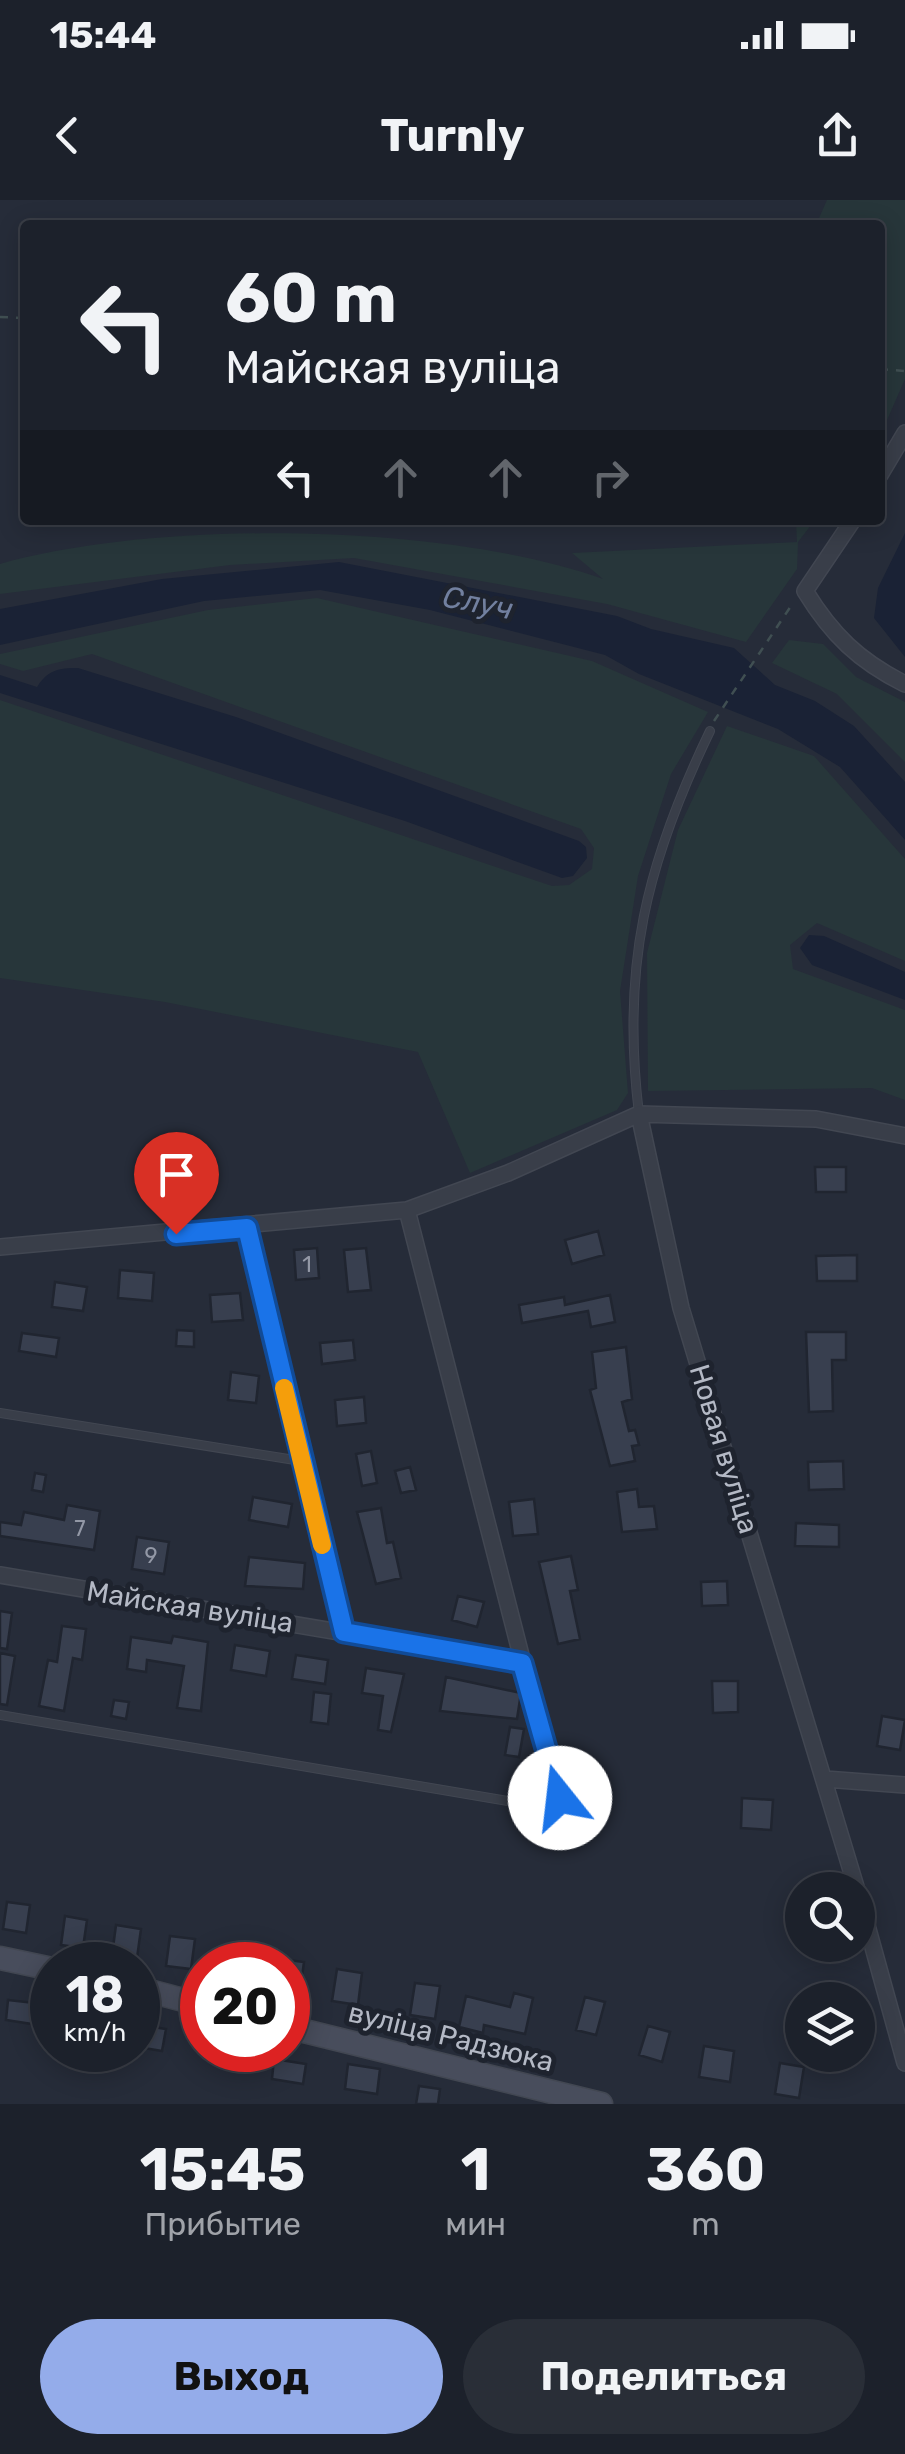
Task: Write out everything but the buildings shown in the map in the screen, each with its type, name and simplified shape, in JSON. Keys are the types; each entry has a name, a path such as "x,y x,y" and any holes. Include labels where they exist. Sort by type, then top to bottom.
{"main road":[{"path":"0,1958 30,1964"},
{"name":"вуліца Радзюка","path":"310,2033 601,2104"}],"street":[{"path":"885,467 905,433"},
{"path":"849,525 805,591 830,632 857,657 905,684"},
{"path":"0,1248 247,1228 407,1210 508,1173 639,1114 816,1119 905,1136"},
{"name":"Новая вуліца","path":"639,1114 681,1308 852,1872"},
{"path":"407,1210 522,1663"},
{"path":"247,1228 344,1632"},
{"name":"Майская вуліца","path":"0,1575 522,1663"},
{"path":"826,1779 905,1785"},
{"name":"Новая вуліца","path":"875,1956 905,2063"}],"lane":[{"path":"639,1114 632,1007 640,921 670,812 710,731"},
{"path":"0,1413 301,1461"},
{"path":"0,1715 549,1808 560,1798 522,1663"}],"path":[{"path":"716,716 762,651 785,610 805,591"}],"shaded area":[{"path":"827,200 905,200 905,379 885,425 885,220 818,220"},
{"path":"796,525 811,525 798,542 797,569 746,642 607,604 354,558 230,565 0,594 0,564 65,549 140,539 220,534 385,538 539,560 603,579 572,553 797,542"},
{"path":"317,598 592,661 708,712 671,774 638,876 620,991 628,1093 617,1110 470,1173 418,1052 165,1002 0,978 0,700 552,886 569,885 592,869 594,848 581,829 92,654 23,671 0,664 0,654 208,610"},
{"path":"789,640 823,644 856,677 905,702 905,762 837,694 772,663"},
{"path":"727,726 814,756 905,859 905,961 817,923 790,945 793,969 905,1010 905,1100 872,1088 648,1091 647,953 678,830"}],"water":[{"path":"905,533 905,657 874,618 878,588"},
{"name":"Случ","path":"339,562 617,616 651,629 734,648 775,685 815,701 854,726 905,782 905,840 840,767 778,729 639,674 605,655 430,610 320,590 204,601 0,645 0,609 162,579"},
{"path":"78,668 236,717 579,841 586,847 587,858 573,876 562,878 405,821 0,693 0,675 37,687 54,671"},
{"path":"809,935 824,936 905,972 905,1000 812,965 800,948"}],"slow traffic":[{"path":"284,1388 322,1545"}],"route":[{"path":"176,1234 247,1228 344,1632 522,1663 560,1798"}]}
